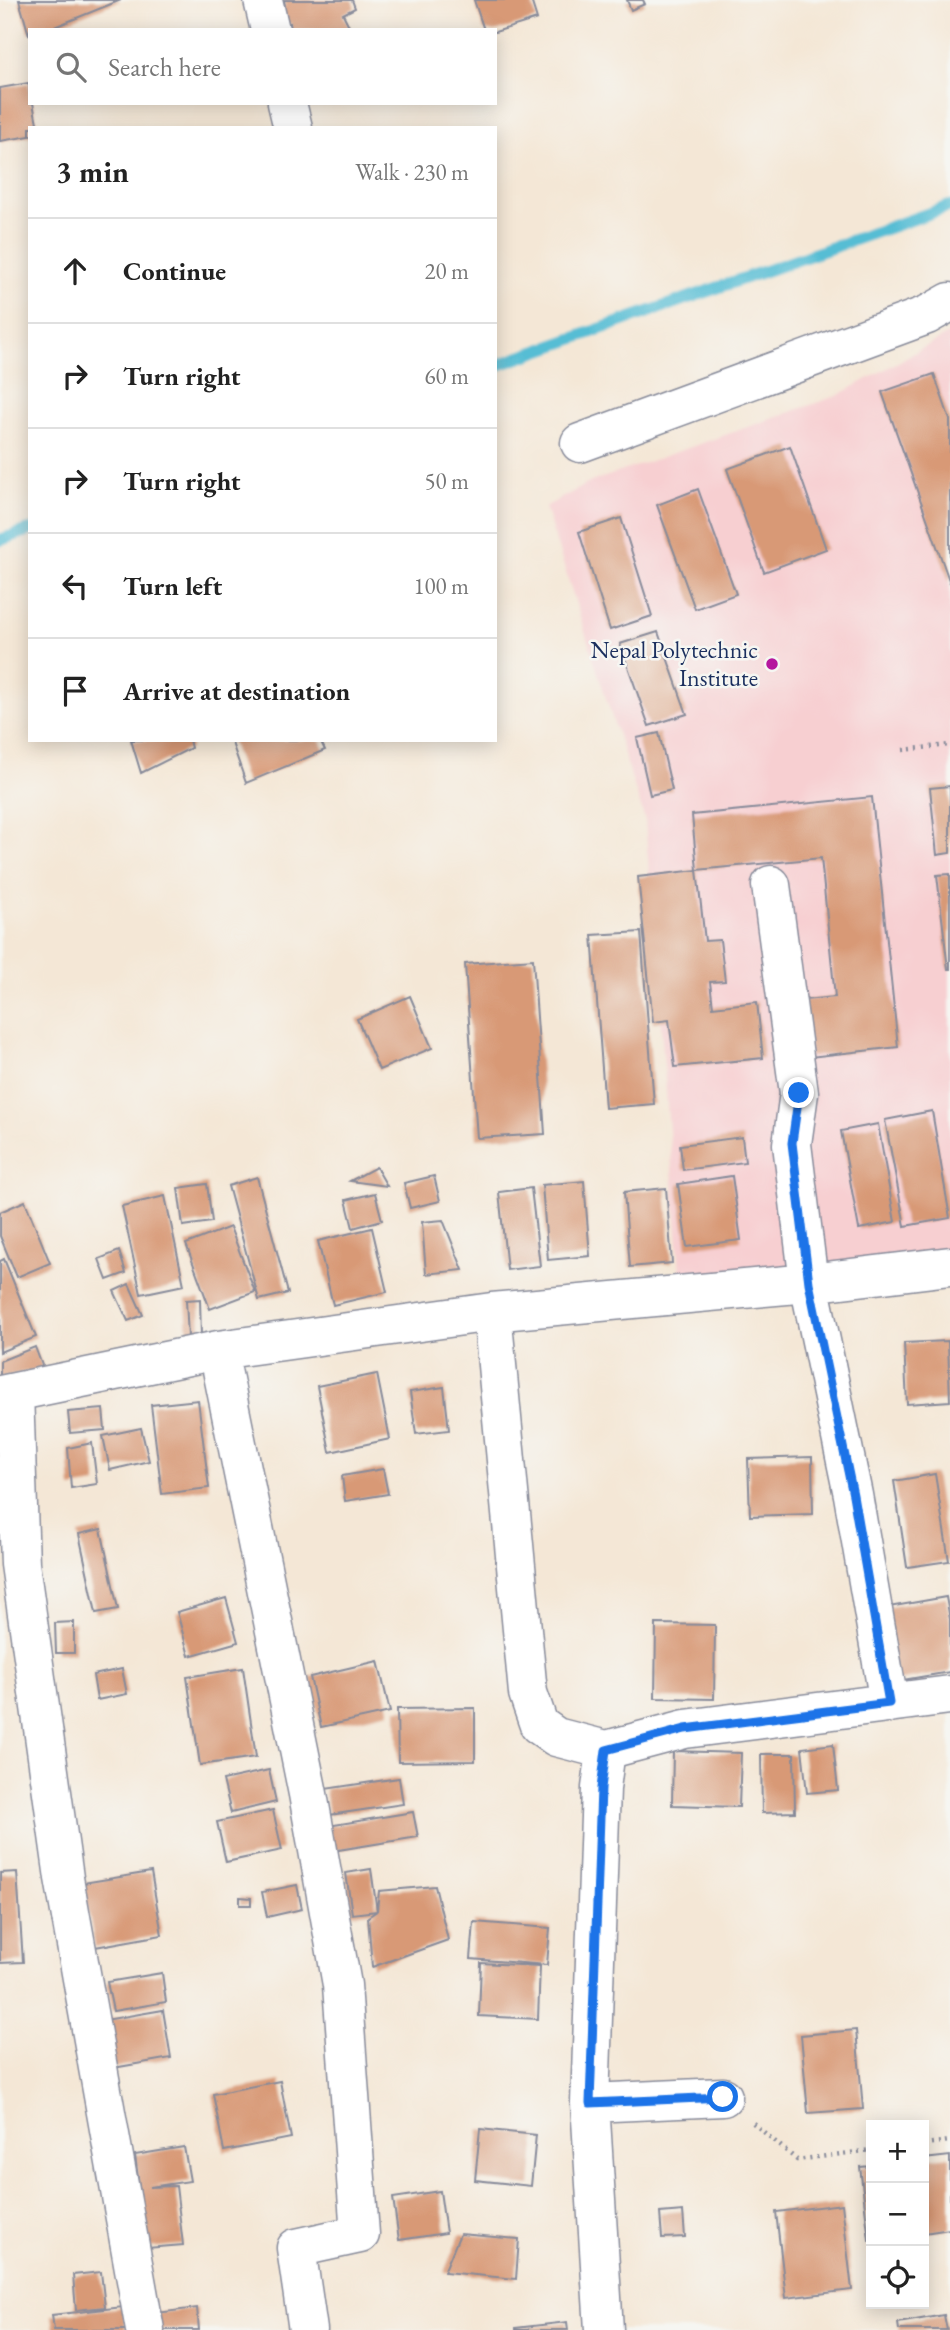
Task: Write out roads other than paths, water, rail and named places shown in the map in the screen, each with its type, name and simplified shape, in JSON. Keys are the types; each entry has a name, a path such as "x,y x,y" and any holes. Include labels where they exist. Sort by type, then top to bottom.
{"street":[{"path":"263,0 270,28"},
{"path":"287,105 293,126"},
{"path":"580,443 927,315 950,302"},
{"path":"771,885 799,1093 792,1143 809,1283 853,1495 889,1703"},
{"path":"145,2330 64,1878 20,1564 7,1394 218,1350 492,1311 809,1283 950,1266"},
{"path":"492,1311 528,1693 539,1725 556,1737 606,1750 685,1729 950,1695"},
{"path":"218,1350 308,1794 342,1985 360,2234 296,2248 308,2330"},
{"path":"604,2330 590,2103 601,1788 606,1750"},
{"path":"590,2103 723,2097"}],"waterway":[{"path":"497,365 950,206"},
{"path":"0,540 28,531"}],"place":[{"name":"Nepal Polytechnic Institute","path":"772,664"}]}
